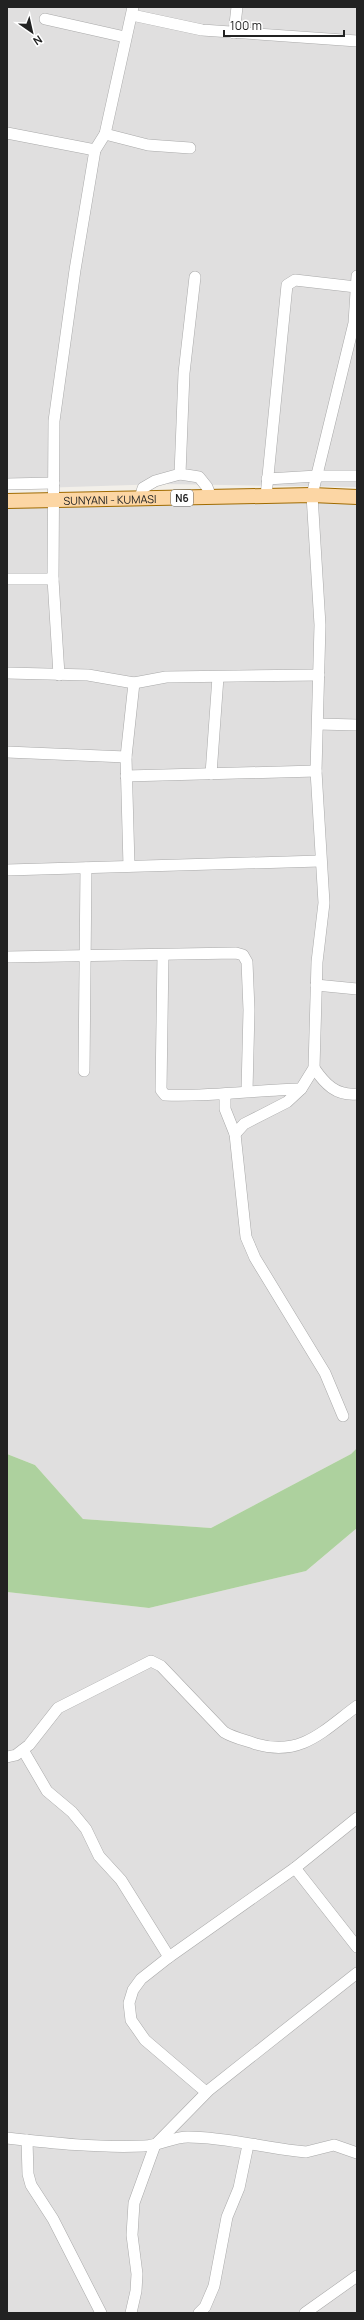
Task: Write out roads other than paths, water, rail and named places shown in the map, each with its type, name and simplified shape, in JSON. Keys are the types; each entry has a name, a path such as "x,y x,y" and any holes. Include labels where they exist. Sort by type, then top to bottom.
{"main road":[{"name":"SUNYANI - KUMASI","path":"7,501 312,495 357,497"}],"street":[{"path":"234,34 237,7"},
{"path":"59,675 53,579 54,421 74,270 96,150 105,134 125,37 132,11 202,30 234,34 357,42"},
{"path":"45,19 125,37"},
{"path":"7,133 96,150"},
{"path":"105,134 148,145 190,148"},
{"path":"235,1134 244,1124 287,1102 301,1089 314,1068 316,985 324,903 320,861 316,771 319,675 319,600 312,495 352,330 357,276"},
{"path":"180,474 184,373 195,277"},
{"path":"266,496 287,285 295,280 356,287"},
{"path":"140,498 143,488 154,481 180,474 199,477 208,487 210,497"},
{"path":"267,479 317,476 357,476"},
{"path":"7,484 54,483"},
{"path":"7,579 53,579"},
{"path":"7,673 101,676 134,683 160,677 319,675"},
{"path":"211,774 218,677"},
{"path":"129,866 126,757 134,683"},
{"path":"318,724 357,725"},
{"path":"7,752 126,757"},
{"path":"126,776 316,771"},
{"path":"7,870 320,861"},
{"path":"84,1071 86,868"},
{"path":"7,957 85,954 236,954 243,956 247,962 249,1010 247,1091"},
{"path":"163,955 161,1090 165,1095 225,1094 247,1091 301,1089"},
{"path":"316,985 357,989"},
{"path":"314,1068 326,1084 334,1091 357,1094"},
{"path":"225,1094 225,1109 235,1134 246,1237 255,1258 325,1373 343,1416"},
{"path":"7,1757 23,1750 58,1708 151,1661 161,1666 224,1732 231,1736 271,1748 302,1745 357,1706"},
{"path":"23,1750 47,1791 72,1812 86,1829 99,1856 121,1880 169,1957"},
{"path":"206,2092 145,2040 131,2020 129,2003 133,1990 141,1979 169,1957 295,1868 357,1818"},
{"path":"295,1868 357,1947"},
{"path":"131,2313 136,2291 137,2274 132,2235 134,2203 155,2145 206,2092 257,2050 357,1973"},
{"path":"7,2138 109,2146 155,2145 176,2138 187,2137 306,2152 334,2145 357,2153"},
{"path":"27,2140 28,2174 31,2185 53,2219 101,2313"},
{"path":"205,2311 214,2286 227,2217 239,2188 248,2145"},
{"path":"305,2313 357,2276"}]}
